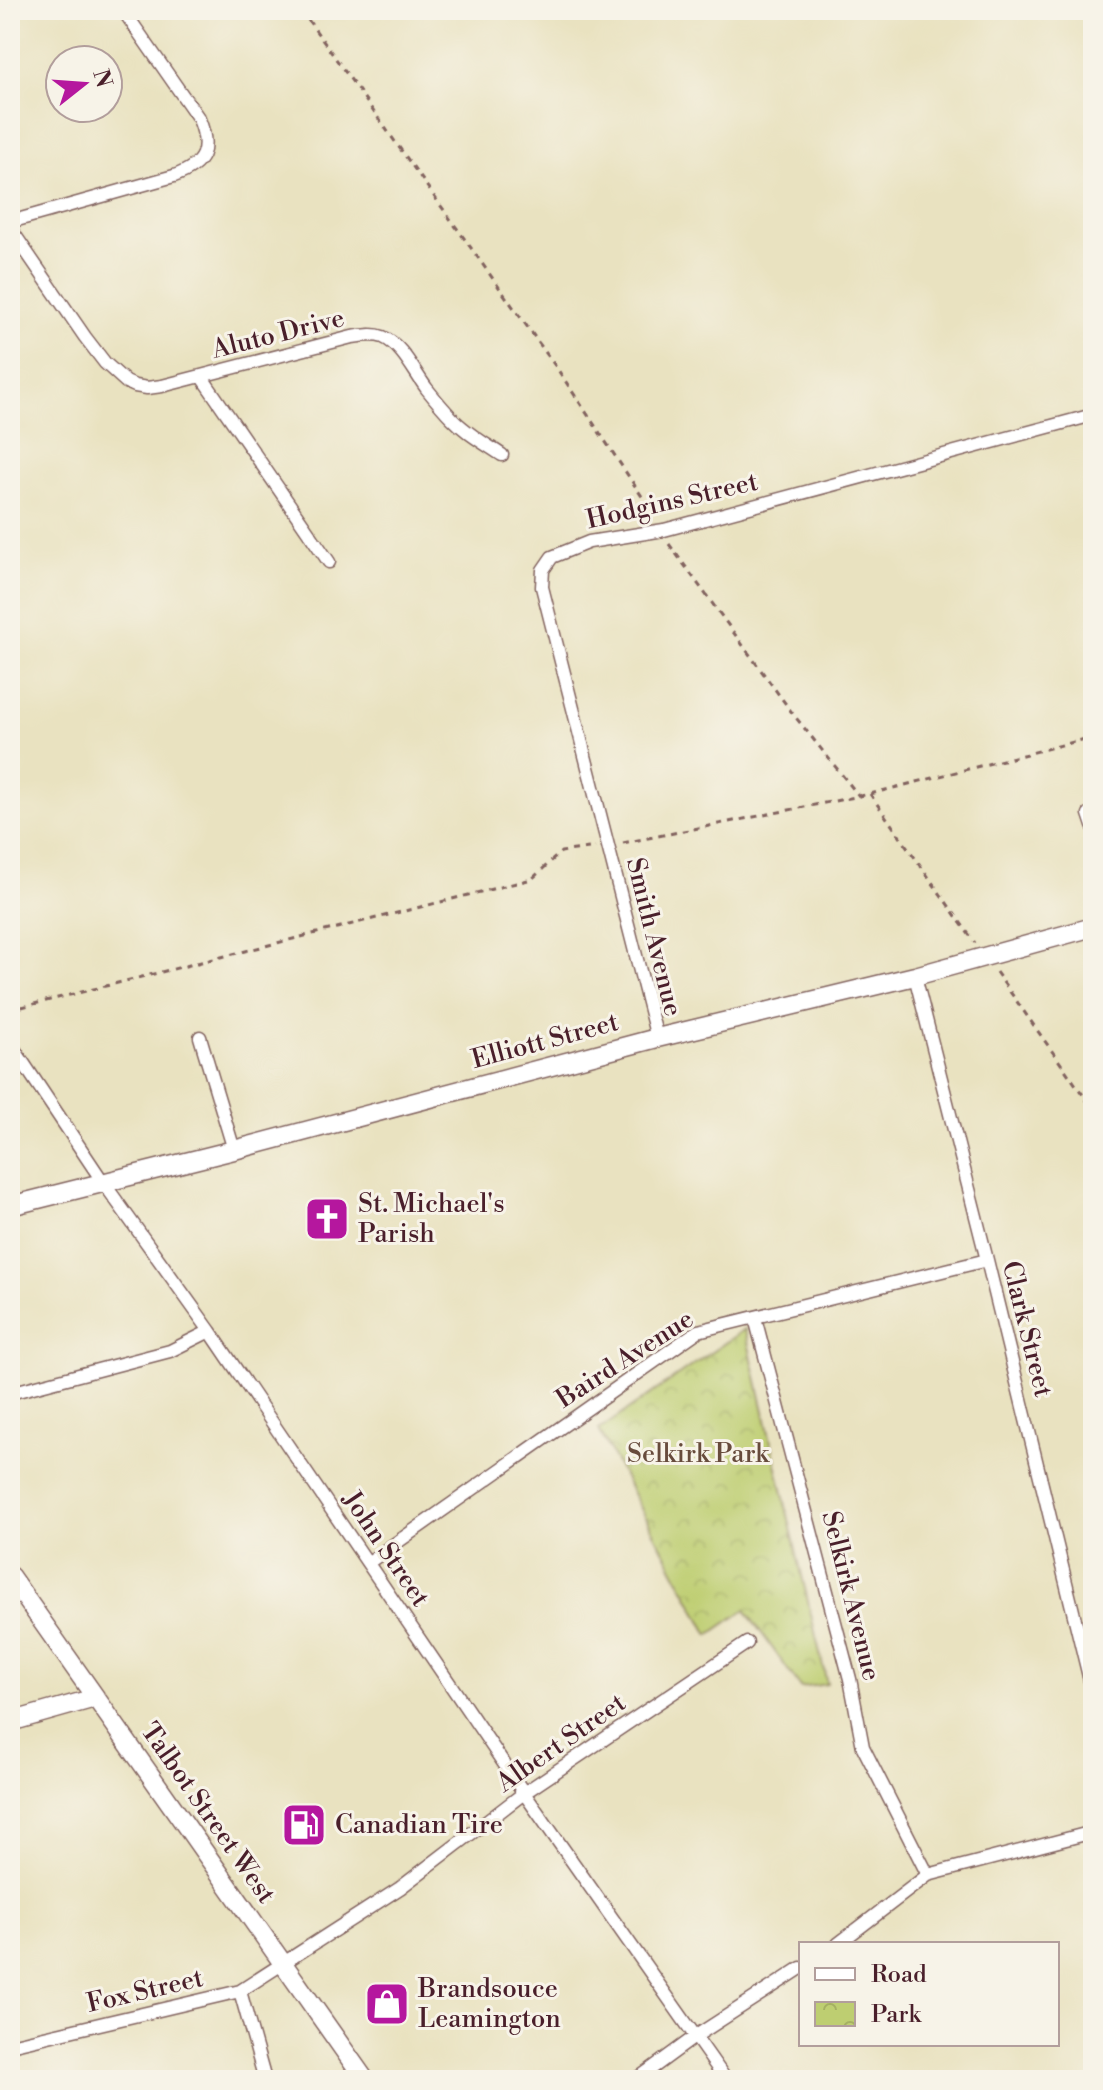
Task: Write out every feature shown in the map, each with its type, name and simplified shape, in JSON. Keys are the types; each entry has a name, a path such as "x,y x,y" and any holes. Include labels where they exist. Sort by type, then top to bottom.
{"street":[{"path":"10,222 189,170 201,161 205,146 199,119 123,10"},
{"name":"Aluto Drive","path":"10,228 85,337 105,363 126,382 147,388 162,386 352,337 381,337 404,356 452,418 470,435 502,455"},
{"path":"201,376 329,562"},
{"name":"Hodgins Street","path":"607,846 542,587 543,570 552,557 589,542 664,530 1093,415"},
{"name":"Smith Avenue","path":"607,846 657,1038"},
{"name":"Elliott Street","path":"10,1206 657,1038 915,976 1093,927"},
{"name":"Clark Street","path":"915,976 1093,1693"},
{"path":"200,1037 234,1150"},
{"name":"John Street","path":"10,1043 103,1182 369,1562 524,1793 726,2080"},
{"name":"Baird Avenue","path":"369,1562 698,1331 987,1260"},
{"name":"Selkirk Avenue","path":"755,1318 850,1679 863,1747 928,1875"},
{"path":"10,1393 170,1351 210,1331"},
{"name":"Talbot Street West","path":"10,1576 365,2080"},
{"name":"Albert Street","path":"283,1964 400,1888 524,1793 747,1643"},
{"path":"10,1722 95,1698"},
{"path":"841,1942 928,1875 1093,1832"},
{"name":"Fox Street","path":"10,2045 240,1991 283,1964"},
{"path":"636,2080 696,2036 799,1969"},
{"path":"240,1991 265,2080"}],"path":[{"path":"301,10 556,367 664,530 669,546 793,714 859,796"},
{"path":"622,843 870,794 1093,737"},
{"path":"870,794 1093,1109"},
{"path":"10,1010 532,879 561,852 607,846"}],"green space":[{"name":"Selkirk Park","path":"745,1329 827,1684 801,1688 745,1610 709,1635 599,1430"}],"place":[{"name":"St. Michael's Parish","path":"327,1219"},
{"name":"Canadian Tire","path":"304,1825"},
{"name":"Brandsouce Leamington","path":"387,2004"}]}
